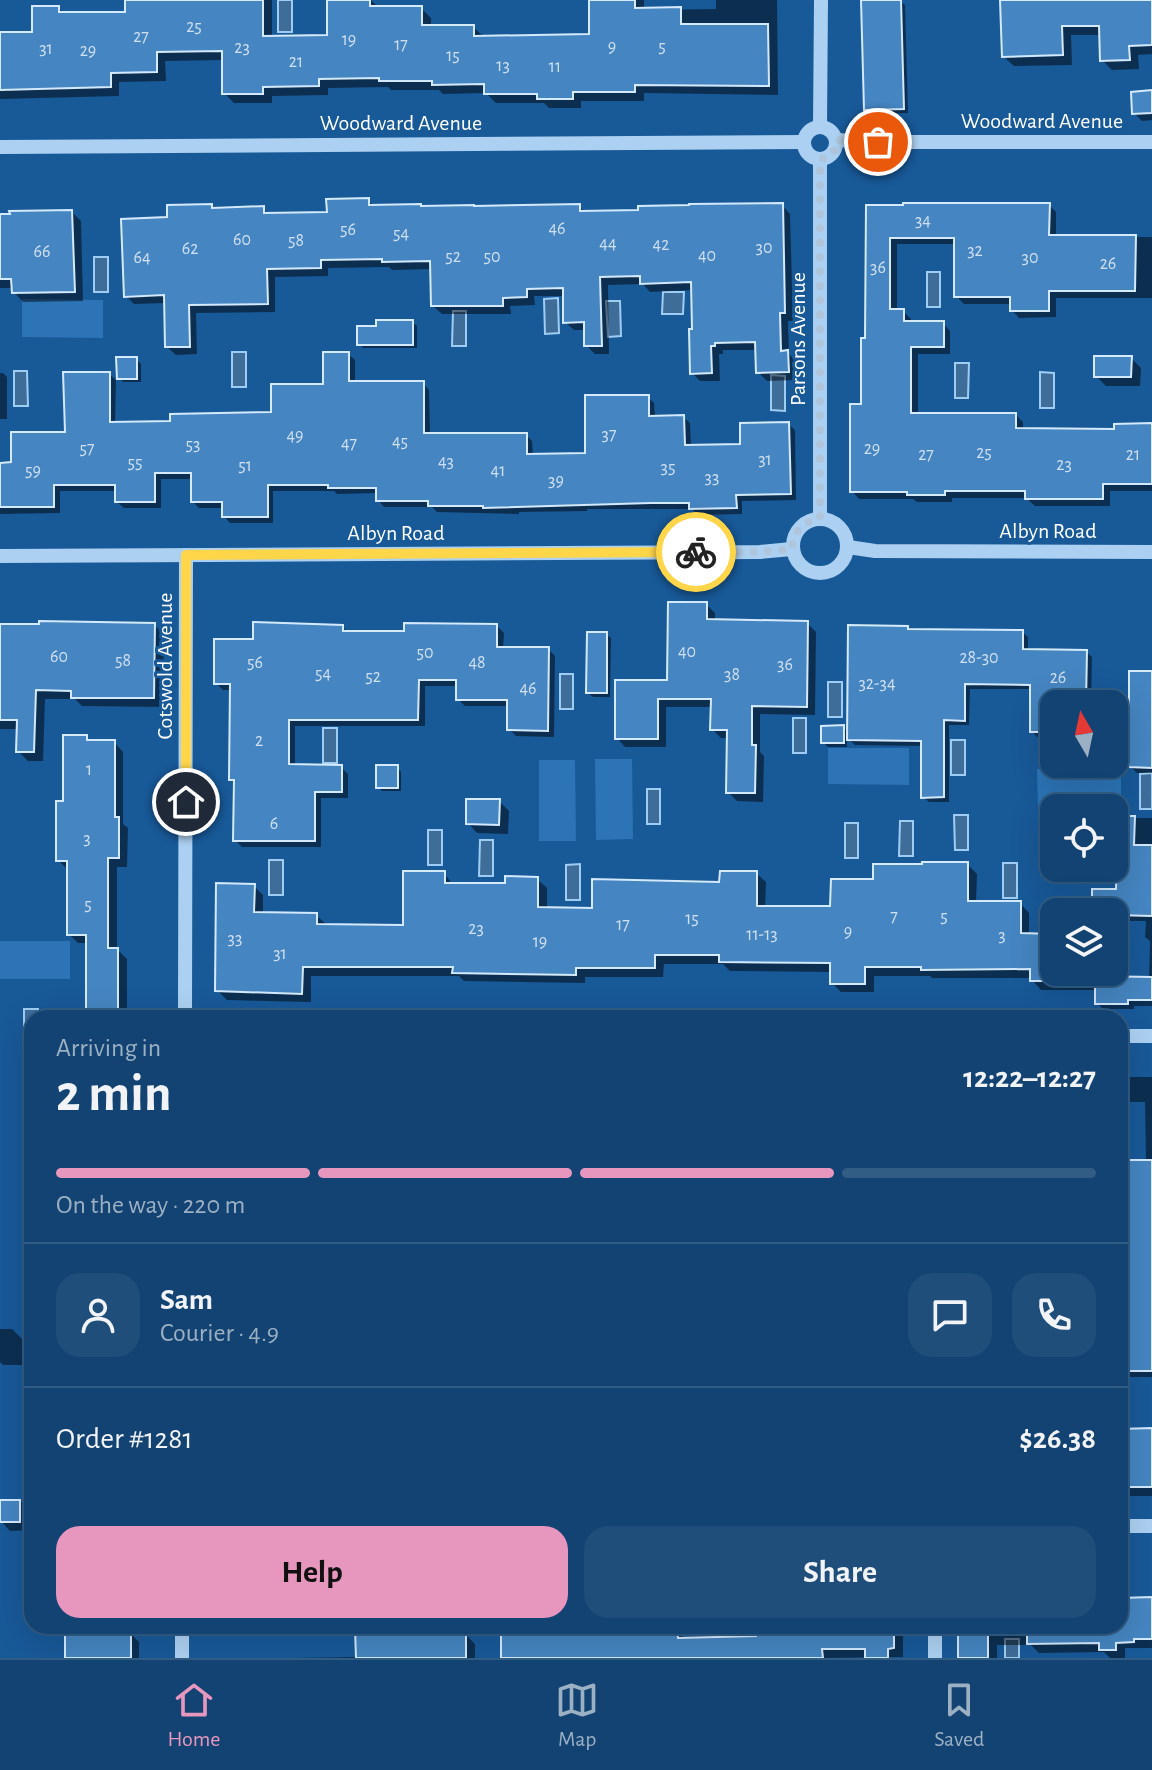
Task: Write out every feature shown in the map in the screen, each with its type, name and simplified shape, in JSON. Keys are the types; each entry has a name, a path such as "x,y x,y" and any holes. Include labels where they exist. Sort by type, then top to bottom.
{"street":[{"path":"820,127 821,0"},
{"path":"820,127 832,132 836,140 834,151 825,159 810,156 803,142 807,133 820,127"},
{"name":"Woodward Avenue","path":"836,140 1152,142"},
{"name":"Woodward Avenue","path":"0,147 803,142"},
{"name":"Parsons Avenue","path":"820,159 820,519"},
{"path":"820,519 843,530 848,547 841,564 826,574 816,574 800,566 792,549 799,528 820,519"},
{"name":"Albyn Road","path":"848,547 875,551 1152,552"},
{"name":"Albyn Road","path":"0,556 744,552 792,549"},
{"name":"Cotswold Avenue","path":"185,1010 186,555"},
{"path":"1128,1036 1152,1036"},
{"path":"1128,1526 1152,1526"},
{"path":"182,1634 182,1658"},
{"path":"935,1634 935,1658"}],"shaded area":[{"path":"278,0 292,0 292,32 278,32"},
{"path":"94,257 108,257 108,292 94,292"},
{"path":"927,272 940,272 940,307 927,307"},
{"path":"663,292 684,292 683,314 662,314"},
{"path":"558,298 559,333 545,334 544,299"},
{"path":"22,299 103,300 103,338 22,337"},
{"path":"606,301 620,301 621,336 608,337"},
{"path":"453,311 466,311 466,346 452,346"},
{"path":"232,352 246,352 246,387 232,387"},
{"path":"955,363 969,363 968,398 955,398"},
{"path":"14,371 27,371 28,406 14,406"},
{"path":"1040,372 1054,373 1054,408 1040,408"},
{"path":"771,375 785,376 785,411 771,410"},
{"path":"560,674 573,674 573,709 560,709"},
{"path":"828,682 842,682 842,717 828,717"},
{"path":"793,718 806,718 806,753 793,753"},
{"path":"323,728 337,728 337,763 323,763"},
{"path":"951,740 965,740 965,775 951,775"},
{"path":"828,748 909,748 909,785 828,784"},
{"path":"595,759 632,759 633,839 596,840"},
{"path":"539,760 575,760 576,841 539,841"},
{"path":"1037,769 1040,769 1040,778 1121,778 1121,794 1040,794 1038,807"},
{"path":"1152,773 1152,809 1140,809 1140,774"},
{"path":"647,789 660,789 660,824 647,824"},
{"path":"954,815 968,815 968,850 955,850"},
{"path":"900,821 913,821 913,856 899,856"},
{"path":"845,823 858,823 858,858 845,858"},
{"path":"428,830 442,830 442,865 428,865"},
{"path":"480,840 493,840 493,876 479,876"},
{"path":"269,860 283,860 283,895 269,895"},
{"path":"1003,863 1017,863 1017,898 1003,898"},
{"path":"580,864 580,900 566,900 566,865"},
{"path":"0,941 70,941 70,979 0,979"},
{"path":"1005,1639 1019,1639 1019,1658 1005,1658"}],"building":[{"path":"125,0 263,0 263,36 327,35 327,0 370,0 370,6 422,6 422,25 474,25 474,36 589,34 589,0 635,0 635,8 681,7 681,24 768,24 769,86 635,85 635,92 573,92 573,99 537,99 537,94 484,94 484,84 432,85 432,81 379,81 379,78 319,79 319,86 263,87 263,94 222,94 222,51 157,52 157,72 111,73 111,87 0,90 0,32 32,32 32,6 59,6 59,12 125,12"},
{"path":"861,0 901,0 904,109 864,110"},
{"path":"1000,0 1152,0 1152,45 1129,46 1130,60 1100,61 1099,26 1062,26 1063,55 1002,57"},
{"path":"1152,90 1152,113 1132,114 1131,92"},
{"path":"369,198 369,205 580,204 580,211 638,210 638,206 783,203 785,313 780,313 781,351 788,350 789,372 756,373 755,342 715,343 711,346 712,373 690,374 691,282 640,284 640,276 600,277 602,346 584,346 584,322 563,323 563,288 527,289 527,297 503,298 503,306 431,306 430,261 321,260 321,268 267,269 268,304 189,305 190,347 165,347 164,295 124,297 121,219 167,217 167,205 212,204 212,208 264,206 264,213 327,212 326,199"},
{"path":"1050,203 1049,235 1136,235 1135,291 1049,291 1049,311 1010,311 1010,297 954,297 954,238 890,238 890,309 904,309 904,321 944,321 944,347 911,347 911,413 1016,413 1016,428 1114,429 1114,424 1152,423 1152,484 1103,484 1103,499 1025,499 1025,491 945,491 945,495 850,492 850,404 861,404 861,338 865,338 866,205"},
{"path":"72,210 75,292 12,293 11,279 0,279 0,214 10,214 9,211"},
{"path":"376,320 413,320 413,345 357,345 357,326 376,326"},
{"path":"323,352 349,352 349,381 424,381 424,433 527,433 527,454 585,453 585,395 649,395 649,416 684,415 685,445 740,444 740,423 789,422 791,494 736,495 737,508 689,509 689,503 651,503 483,508 428,506 428,501 376,501 376,488 268,485 268,517 222,517 222,502 191,502 191,473 155,473 155,502 115,502 115,485 54,485 54,507 0,507 0,463 11,462 11,432 65,432 63,372 110,372 110,422 170,421 170,414 271,412 271,384 323,384"},
{"path":"1094,356 1132,356 1131,377 1094,377"},
{"path":"116,357 137,357 137,379 117,379"},
{"path":"668,602 707,602 707,619 808,621 807,707 752,706 752,745 756,745 755,793 726,793 727,730 710,730 711,699 658,699 658,739 615,739 615,680 667,680"},
{"path":"39,621 155,623 154,698 71,698 71,691 36,690 34,752 16,752 17,720 0,720 0,624 39,624"},
{"path":"253,622 343,625 343,631 404,631 404,623 497,624 497,647 549,647 548,731 507,730 507,700 456,700 456,680 419,680 418,720 289,720 289,764 342,765 342,792 315,792 315,841 233,841 234,780 229,780 230,684 214,684 214,639 253,639"},
{"path":"848,625 1023,630 1023,649 1087,650 1086,690 1040,690 1040,732 1030,732 1030,685 965,684 965,721 944,720 944,797 921,798 921,741 847,740"},
{"path":"587,632 607,632 607,693 586,693"},
{"path":"1129,671 1152,671 1152,768 1129,767"},
{"path":"844,725 844,743 821,743 821,726"},
{"path":"63,735 87,735 87,740 115,740 115,817 119,817 119,858 108,858 108,948 118,948 118,1010 86,1010 86,935 67,935 67,861 56,861 56,801 63,801"},
{"path":"376,765 398,765 398,788 376,788"},
{"path":"466,799 500,799 499,825 466,824"},
{"path":"1128,816 1135,816 1134,845 1152,845 1152,916 1128,915 1128,898 1092,898 1092,889 1116,889 1116,882 1128,882"},
{"path":"968,862 968,901 1021,901 1021,933 1040,934 1040,981 1030,981 1030,969 865,967 865,984 830,984 830,963 719,962 719,955 655,955 655,968 576,968 576,975 452,973 453,967 303,967 302,994 215,991 216,883 255,884 254,912 317,913 317,924 403,925 403,871 445,871 445,883 505,883 505,876 538,877 538,907 592,908 592,879 719,882 720,871 757,871 757,906 830,906 831,879 873,879 873,864"},
{"path":"1128,977 1152,977 1152,1000 1095,1004 1095,986 1128,986"},
{"path":"1128,1160 1152,1160 1152,1371 1128,1371"},
{"path":"1152,1428 1152,1487 1128,1487 1128,1429"},
{"path":"0,1500 20,1500 20,1522 0,1522"},
{"path":"1152,1597 1152,1639 1116,1643 1116,1650 1099,1650 1099,1643 1027,1644 1027,1634 1128,1634 1128,1598"},
{"path":"65,1634 131,1634 131,1658 65,1658"},
{"path":"355,1634 466,1634 466,1658 356,1658"},
{"path":"501,1634 678,1634 678,1638 756,1634 894,1634 894,1648 888,1649 888,1658 865,1658 865,1649 822,1649 823,1658 501,1658"},
{"path":"958,1634 988,1634 988,1658 958,1658"}],"way so far":[{"path":"696,552 792,549 799,528 820,519 820,159 825,159 834,151 836,140 878,142"}],"route":[{"path":"186,802 186,555 696,552"}]}
